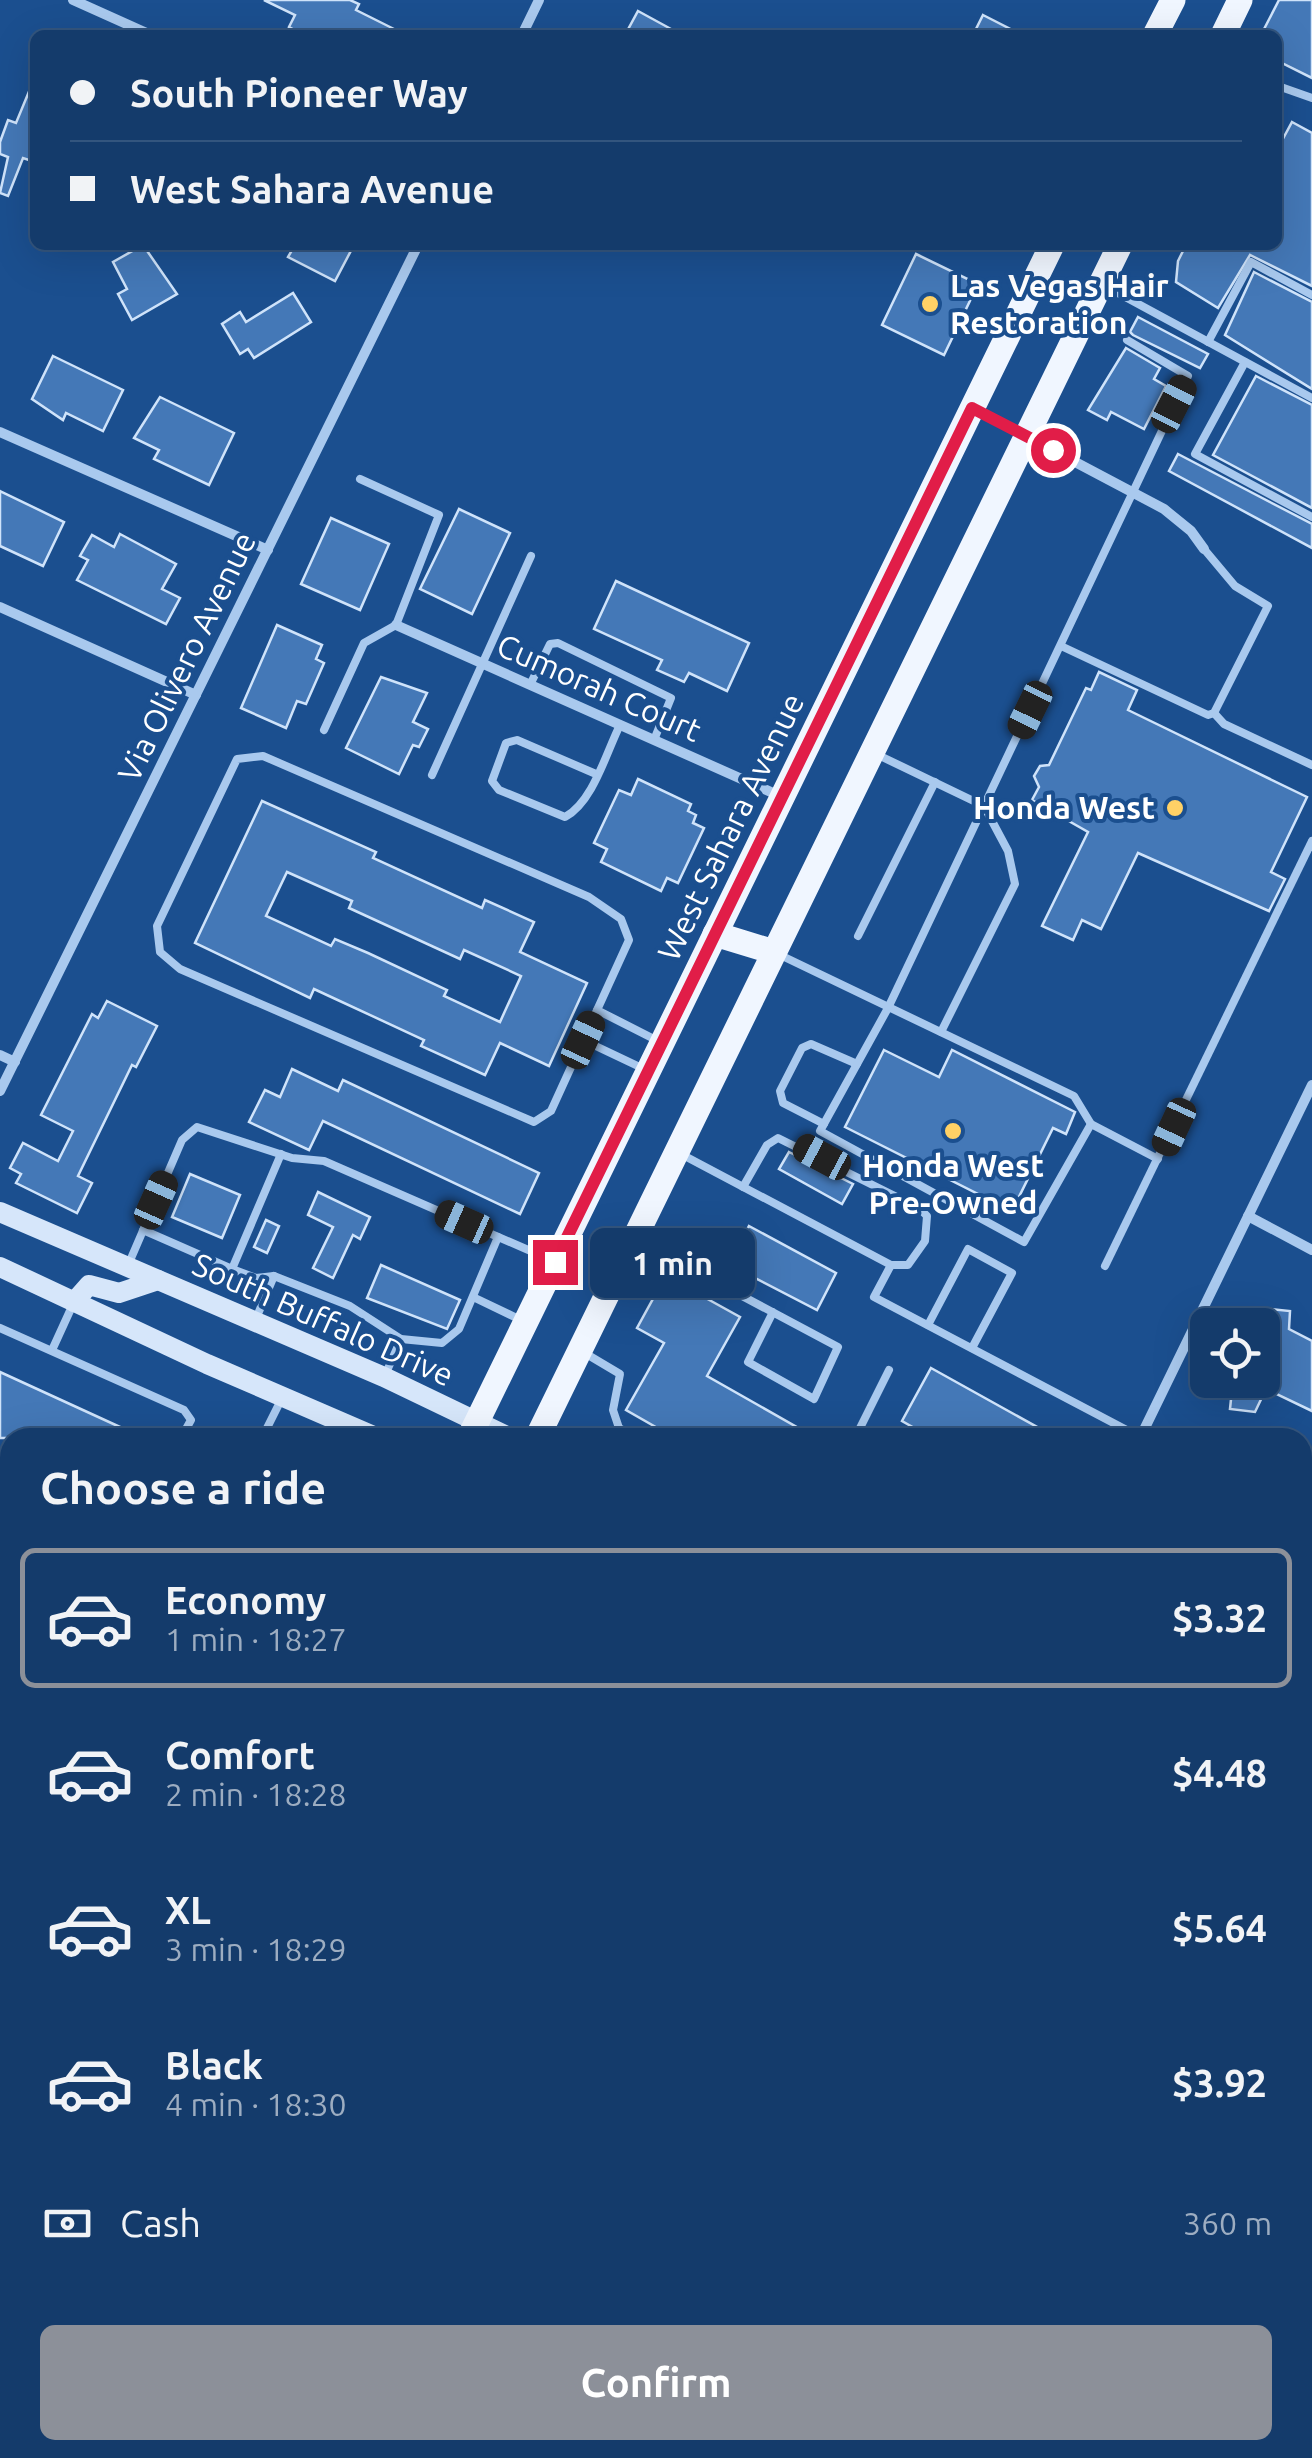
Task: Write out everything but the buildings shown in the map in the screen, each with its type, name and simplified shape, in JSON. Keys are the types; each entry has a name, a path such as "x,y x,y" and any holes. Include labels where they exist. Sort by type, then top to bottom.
{"main road":[{"path":"1157,30 1172,0"},
{"path":"1225,30 1240,0"},
{"name":"West Sahara Avenue","path":"474,1428 1050,250"},
{"path":"541,1428 1118,250"},
{"path":"715,934 774,952"},
{"name":"South Buffalo Drive","path":"0,1212 384,1377 472,1428"},
{"path":"0,1268 283,1396 342,1428"},
{"path":"74,1302 89,1284 120,1294 158,1280"}],"street":[{"path":"73,0 140,30"},
{"path":"524,30 539,0"},
{"name":"Via Olivero Avenue","path":"0,1090 416,250"},
{"path":"972,408 1174,515 1204,549"},
{"path":"0,432 268,550"},
{"path":"0,606 196,695"},
{"name":"Cumorah Court","path":"396,625 782,797"},
{"path":"0,1055 15,1062"},
{"path":"1144,1428 1312,1085"},
{"path":"1248,1216 1312,1250"}],"lane":[{"path":"1282,87 1312,98"},
{"path":"1208,342 1251,262 1312,295"},
{"path":"1101,284 1312,398"},
{"path":"1091,1124 1024,1242 820,1131 888,1008 1188,376 1127,340"},
{"path":"1245,362 1196,454 1312,518"},
{"path":"324,730 364,642 396,625 440,515 360,478"},
{"path":"1061,646 1208,715 1214,713 1268,606 1235,586 1204,549"},
{"path":"432,775 530,556"},
{"path":"530,685 552,642 558,642 670,698 654,740"},
{"path":"1214,713 1224,724 1312,764"},
{"path":"596,774 517,740 506,743 492,781 499,790 565,817 578,810 596,774 620,725"},
{"path":"872,752 984,806 1008,851 1015,884 940,1032"},
{"path":"264,756 590,897 621,919 629,940 583,1040 551,1110 534,1122 180,969 160,952 157,926 236,759 264,756"},
{"path":"858,936 935,782"},
{"path":"1105,1266 1312,841"},
{"path":"774,952 1074,1096 1091,1124 1158,1159"},
{"path":"597,1010 662,1043"},
{"path":"583,1040 648,1071"},
{"path":"824,1124 783,1103 780,1091 802,1048 811,1044 857,1064"},
{"path":"127,1267 182,1140 197,1127 281,1154 324,1161 555,1262"},
{"path":"676,1151 743,1187 891,1265 908,1265 925,1241 927,1216 919,1208 790,1140 778,1138 767,1145 743,1187"},
{"path":"232,1269 281,1154"},
{"path":"143,1230 256,1278 274,1276 350,1306 400,1339 442,1343 459,1329 498,1237"},
{"path":"633,1238 773,1312 838,1348 814,1398 748,1362 773,1312"},
{"path":"928,1325 968,1249 1012,1273 972,1348"},
{"path":"891,1265 874,1296 1123,1428"},
{"path":"255,1321 274,1276"},
{"path":"473,1297 525,1322"},
{"path":"53,1348 74,1302"},
{"path":"0,1328 53,1348 184,1410 191,1420 187,1428"},
{"path":"384,1377 400,1339"},
{"path":"579,1350 620,1374 613,1410 618,1428"},
{"path":"860,1428 889,1370"},
{"path":"267,1428 283,1396"}],"place":[{"name":"Las Vegas Hair Restoration","path":"930,304"},
{"name":"Honda West","path":"1175,808"},
{"name":"Honda West Pre-Owned","path":"953,1131"}],"route":[{"path":"555,1262 972,408 1053,450"}]}
